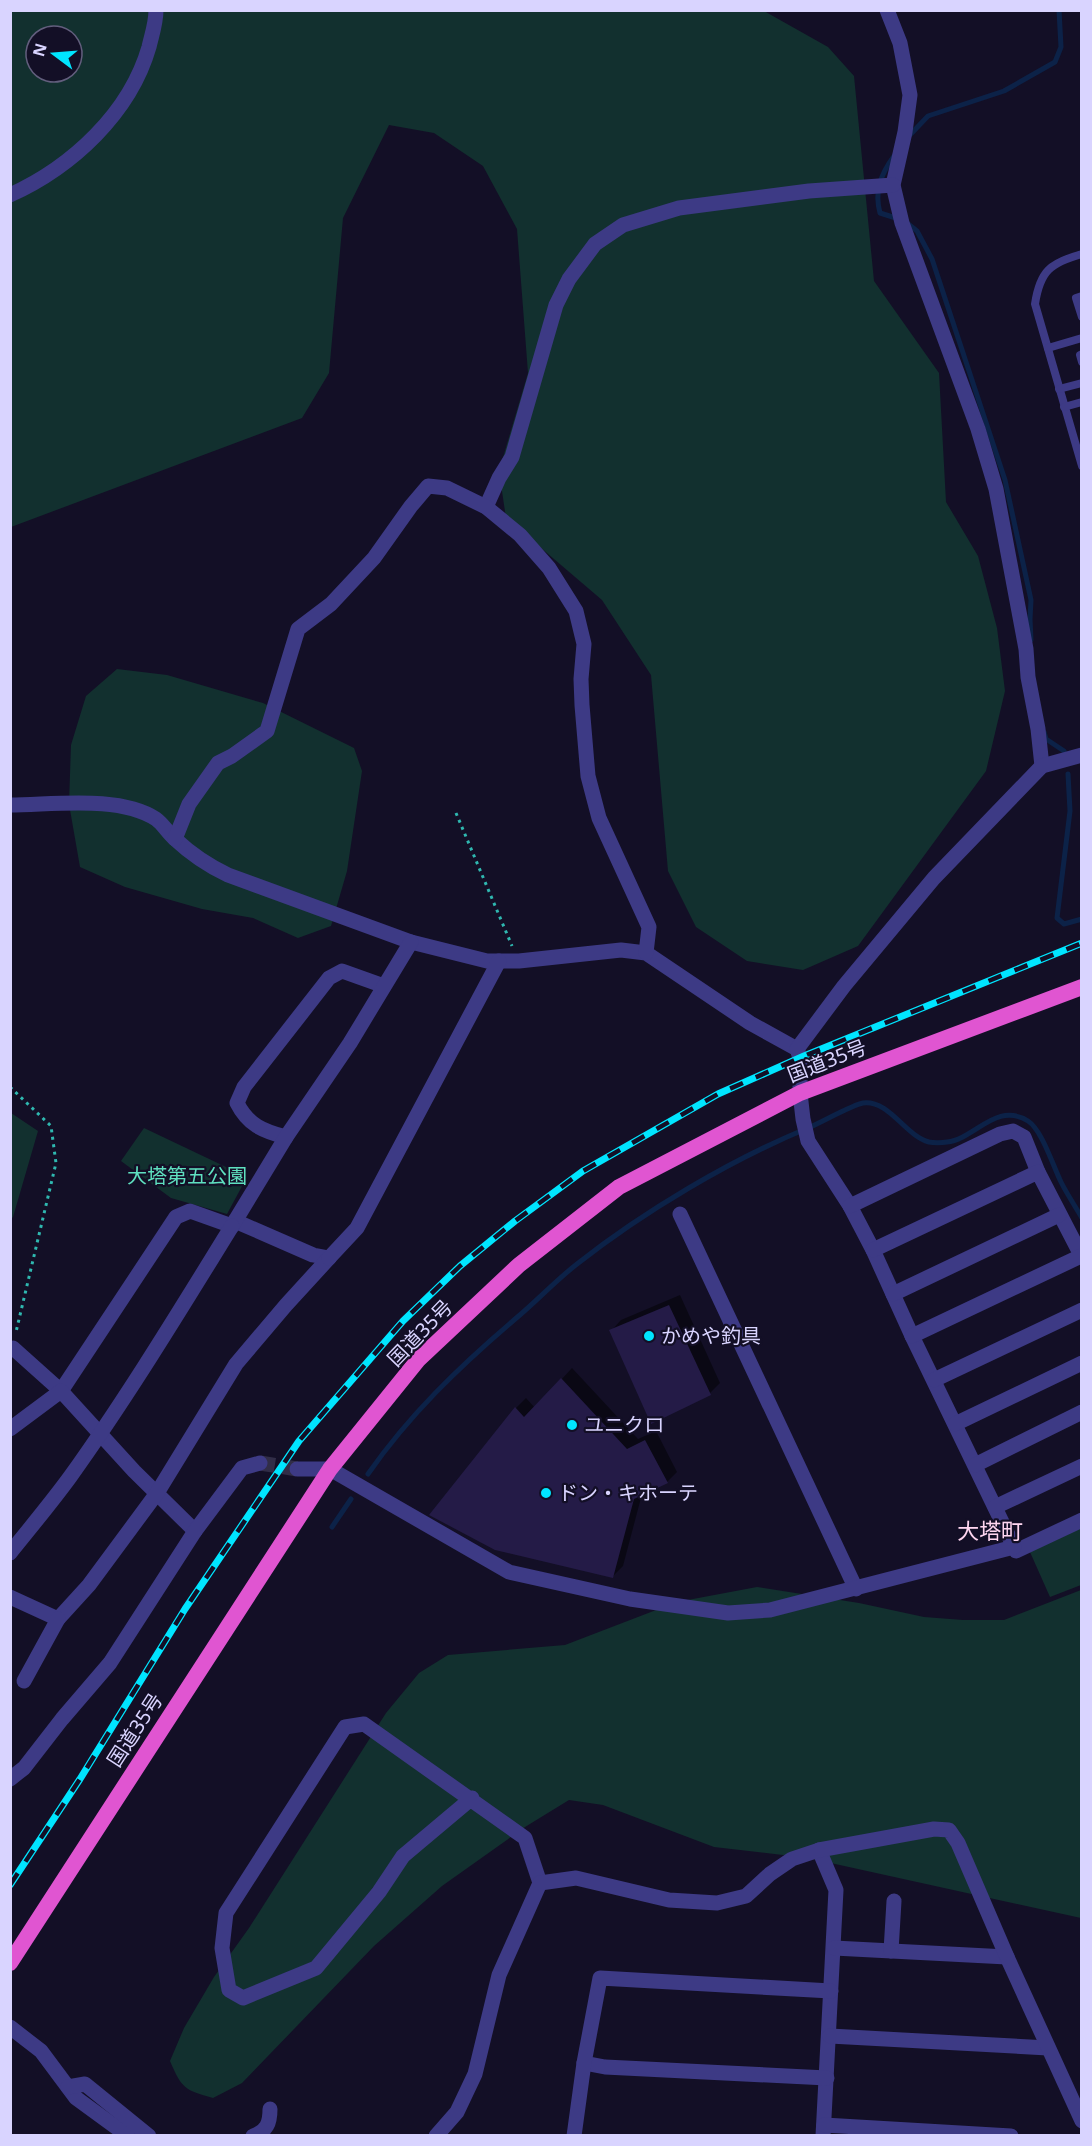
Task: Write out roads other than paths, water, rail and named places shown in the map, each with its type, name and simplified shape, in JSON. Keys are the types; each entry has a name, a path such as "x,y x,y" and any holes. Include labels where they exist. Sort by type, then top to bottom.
{"highway":[{"name":"国道35号","path":"10,1963 330,1469 418,1360 519,1265 619,1187 800,1093 1082,987"}],"street":[{"path":"10,195 33,185 65,163 120,108 147,54 156,21 156,10"},
{"path":"887,10 900,43 910,95 905,132 893,185 902,223 978,429 996,489 1026,649 1028,677 1042,766"},
{"path":"486,507 499,478 512,457 556,305 569,279 595,244 623,225 679,208 809,191 893,185"},
{"path":"175,839 189,804 218,763 267,731 298,629 331,604 374,558 428,486 447,488 486,507 520,535 542,560 576,611 584,645 581,679 588,776 599,818 649,927 646,953"},
{"path":"797,1049 844,986 934,878 1042,766 1082,755"},
{"path":"10,805 122,806 156,820 175,839 210,866 228,875 411,942 487,961 519,961 621,950 646,953 750,1023 797,1049 800,1058 802,1119 808,1141 850,1206 873,1250 1016,1551 1082,1520"},
{"path":"10,1553 69,1478 140,1374 286,1137 350,1042 411,942"},
{"path":"24,1681 58,1619 89,1585 157,1494 236,1364 286,1305 357,1228 499,961"},
{"path":"286,1137 268,1132 244,1118 237,1103 244,1087 329,978 342,971 384,986"},
{"path":"850,1206 1000,1134 1013,1131 1024,1137 1038,1172 1081,1257 912,1336"},
{"path":"873,1250 1038,1172"},
{"path":"10,1429 61,1391 176,1217 190,1211 233,1224 314,1256 329,1258"},
{"path":"680,1214 856,1589"},
{"path":"893,1293 1059,1215"},
{"path":"934,1380 1082,1310"},
{"path":"12,1349 61,1391 157,1494 195,1531"},
{"path":"955,1424 1082,1363"},
{"path":"975,1465 1082,1412"},
{"path":"10,1779 24,1768 110,1663 195,1531 242,1468 260,1463"},
{"path":"995,1507 1082,1466"},
{"path":"297,1469 330,1469 509,1572 630,1599 729,1613 770,1610 1014,1547"},
{"path":"10,1597 58,1619"},
{"path":"436,2136 457,2112 475,2074 499,1975 540,1883 525,1838 472,1798 364,1724 345,1727 226,1913 222,1948 229,1990 243,1998 316,1968 379,1892 403,1856 472,1798"},
{"path":"540,1883 576,1878 669,1900 717,1903 746,1896 770,1874 792,1859 819,1850 934,1829 949,1830 958,1843 1006,1957 1082,2121"},
{"path":"819,1850 836,1890 830,2036 823,2130 1011,2136"},
{"path":"891,1951 894,1901"},
{"path":"834,1948 1006,1957"},
{"path":"574,2136 584,2063 600,1978 831,1991"},
{"path":"10,2027 41,2050 76,2098 121,2133"},
{"path":"830,2036 1048,2048"},
{"path":"584,2063 606,2067 827,2079"},
{"path":"68,2087 85,2084 149,2136"},
{"path":"253,2136 262,2133 270,2123 270,2109"}],"lane":[{"path":"1082,254 1050,266 1038,285 1035,304 1064,407 1078,445 1082,466"},
{"path":"1082,296 1076,298 1082,317"},
{"path":"1048,348 1082,338"},
{"path":"1082,354 1080,354 1082,362"},
{"path":"1059,389 1082,383"},
{"path":"1064,407 1082,402"}],"waterway":[{"path":"908,137 928,116 1004,91 1055,62 1061,47 1059,10"},
{"path":"894,156 885,169 880,183 878,205 880,213 899,219"},
{"path":"907,223 917,231 932,259 1005,480 1031,600 1031,640"},
{"path":"1044,732 1046,739 1064,751"},
{"path":"1068,774 1070,811 1057,918 1064,924 1082,919"},
{"path":"368,1474 418,1411 455,1373 577,1264 630,1225 688,1188 748,1155 859,1104 873,1104 881,1107 912,1133 933,1143 957,1139 1006,1115 1028,1121 1038,1132 1061,1182 1082,1218"},
{"path":"332,1527 351,1499"}],"tunnel":[{"path":"260,1463 297,1469"}],"railway":[{"path":"10,1885 80,1779 185,1609 299,1441 403,1321 460,1266 515,1221 583,1171 718,1094 804,1056 1082,943"}],"place":[{"name":"かめや釣具","path":"649,1336"},
{"name":"ユニクロ","path":"572,1425"},
{"name":"ドン・キホーテ","path":"546,1493"}],"district":[{"name":"大塔町","path":"990,1531"}],"park label":[{"name":"大塔第五公園","path":"187,1176"}]}
